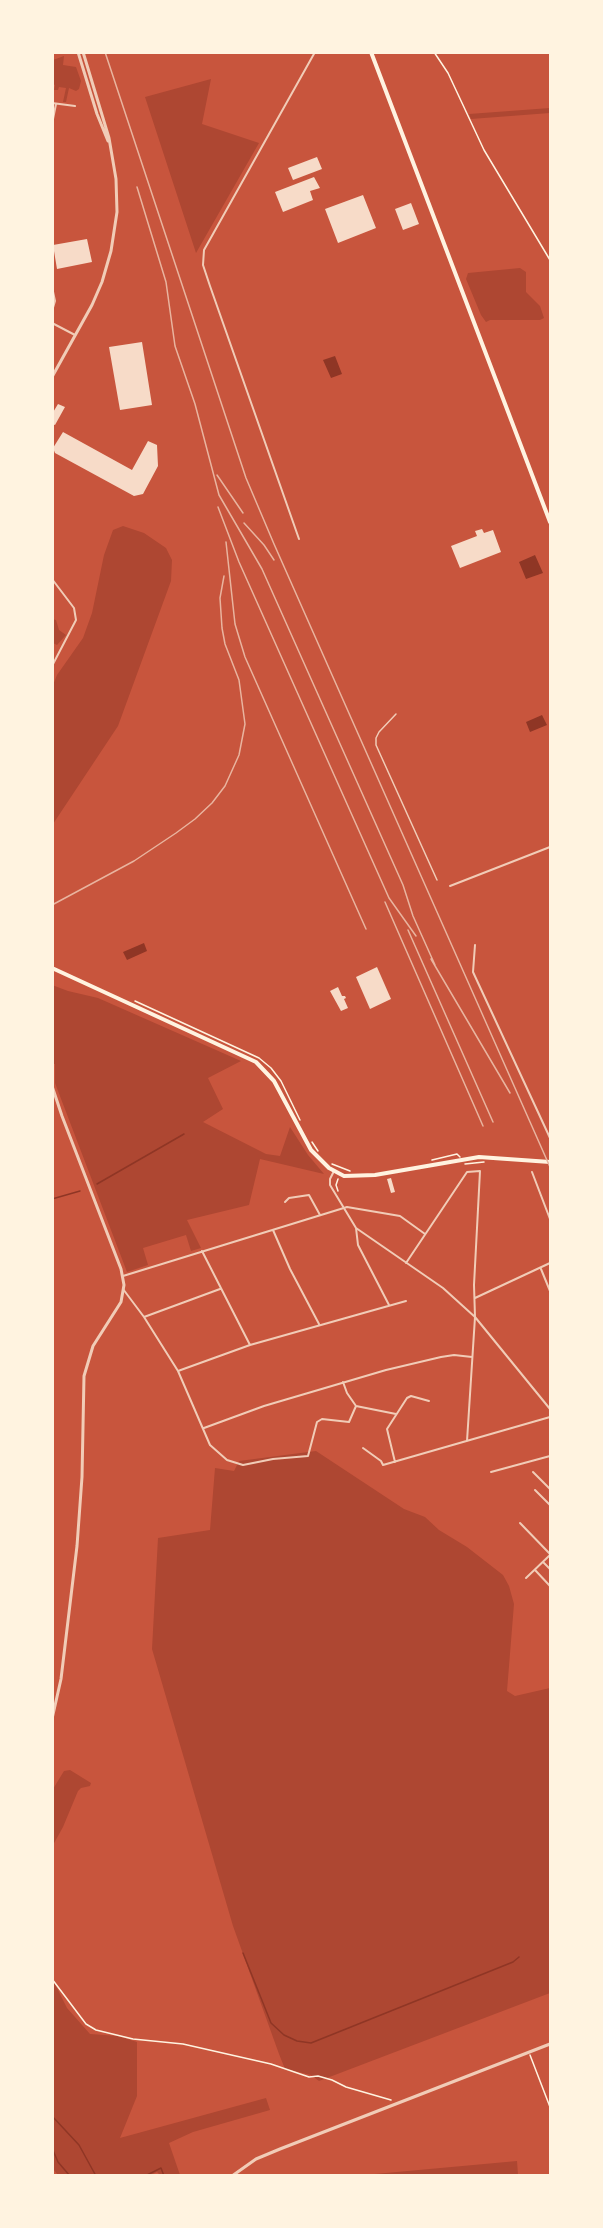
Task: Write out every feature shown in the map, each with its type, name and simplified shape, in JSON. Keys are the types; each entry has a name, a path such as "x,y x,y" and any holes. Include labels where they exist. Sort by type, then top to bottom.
{"main road":[{"path":"371,52 550,522"},
{"path":"52,968 256,1062 274,1081 311,1150 318,1159 344,1176 375,1175 479,1157 550,1162"}],"street":[{"path":"78,52 97,114 109,142"},
{"path":"52,376 102,282 114,238 117,195 109,142 103,114 83,52"},
{"path":"299,539 203,265 204,250 315,52"},
{"path":"52,124 54,104 75,106"},
{"path":"52,287 55,301 52,311"},
{"path":"52,323 75,335"},
{"path":"52,579 74,608 76,620 52,666"},
{"path":"450,886 550,847"},
{"path":"475,945 473,972 550,1138"},
{"path":"52,1086 123,1276 123,1289 115,1313 93,1347 84,1376 82,1477 76,1546 61,1679 52,1719"},
{"path":"334,1171 330,1185 356,1228 358,1245 390,1305"},
{"path":"406,1263 467,1172 480,1171 474,1286 475,1317 467,1441"},
{"path":"532,1172 550,1219"},
{"path":"285,1202 289,1198 309,1195 320,1215"},
{"path":"123,1276 344,1207 400,1216 425,1234"},
{"path":"356,1228 443,1288 475,1317 550,1409"},
{"path":"273,1230 290,1269 319,1324"},
{"path":"202,1251 250,1345"},
{"path":"475,1298 550,1263"},
{"path":"540,1268 550,1291"},
{"path":"123,1289 144,1317 178,1371 210,1445 232,1462 243,1465 308,1456 318,1422 322,1419 346,1424 356,1406"},
{"path":"144,1317 221,1289"},
{"path":"178,1371 250,1345 406,1301"},
{"path":"203,1428 343,1382 421,1361 454,1355 472,1357"},
{"path":"343,1382 346,1393 356,1406 396,1414"},
{"path":"395,1462 387,1433 396,1414 411,1396 429,1401"},
{"path":"363,1448 383,1465 550,1417"},
{"path":"491,1472 550,1456"},
{"path":"533,1472 550,1489"},
{"path":"535,1490 550,1505"},
{"path":"520,1523 550,1554 526,1578"},
{"path":"543,1562 550,1569"},
{"path":"535,1570 550,1586"},
{"path":"232,2175 250,2163 280,2149 550,2044"}],"lane":[{"path":"396,714 375,738 376,745 437,880"}],"path":[{"path":"434,52 448,73 484,150 550,260"},
{"path":"135,1001 259,1058 271,1068 280,1081 300,1120"},
{"path":"308,1137 321,1155"},
{"path":"431,1160 457,1154"},
{"path":"326,1160 346,1170 357,1172"},
{"path":"470,1164 481,1163 480,1171"},
{"path":"335,1193 339,1191 336,1185 339,1179 342,1180 346,1170"},
{"path":"52,1979 86,2024 96,2030 124,2037 183,2044 271,2064 309,2078 320,2076 332,2079 346,2087 391,2100"},
{"path":"529,2052 550,2107"}],"shaded area":[{"path":"64,56 63,65 76,67 81,81 76,91 69,88 66,102 63,102 66,88 59,87 58,90 54,90 55,85 53,84 53,60"},
{"path":"211,79 202,124 259,143 196,253 145,97"},
{"path":"550,108 550,113 471,119 469,114"},
{"path":"520,268 526,272 526,292 540,306 544,318 486,322 466,279 468,273"},
{"path":"335,356 342,374 331,378 323,360"},
{"path":"123,526 144,533 166,548 172,560 171,581 118,726 53,824 53,685 57,675 83,638 92,613 104,555 113,530"},
{"path":"535,555 543,573 526,579 519,562"},
{"path":"52,619 56,620 59,630 66,635 57,645 53,643"},
{"path":"542,715 547,725 530,732 526,722"},
{"path":"144,943 147,951 127,960 123,952"},
{"path":"52,985 98,998 241,1061 208,1078 223,1109 203,1122 266,1154 280,1156 290,1127 308,1155 324,1174 260,1159 249,1205 187,1220 201,1248 191,1251 186,1235 143,1248 148,1265 127,1272 55,1083 55,1064 52,1064"},
{"path":"316,1451 404,1509 425,1517 439,1530 467,1547 503,1575 514,1604 507,1691 515,1696 550,1688 550,1993 319,2081 311,2075 285,2069 279,2054 233,1926 152,1649 158,1538 210,1530 215,1468 234,1471 239,1461"},
{"path":"70,1770 91,1783 90,1786 78,1791 53,1845 53,1789 64,1771"},
{"path":"53,1980 67,2008 90,2034 118,2036 137,2042 137,2096 120,2138 266,2098 270,2110 193,2132 169,2143 180,2175 160,2175 157,2172 149,2176 58,2175 53,2169"},
{"path":"517,2161 518,2175 364,2175"}],"building":[{"path":"317,157 322,169 293,180 288,168"},
{"path":"314,177 320,188 310,191 313,200 283,212 275,192"},
{"path":"363,195 376,228 338,243 325,209"},
{"path":"411,203 419,224 403,230 395,209"},
{"path":"87,239 92,262 57,269 53,245"},
{"path":"142,342 152,405 120,410 109,347"},
{"path":"58,404 65,407 55,425 52,424 52,414"},
{"path":"63,432 132,470 148,441 157,445 158,466 143,494 134,496 55,453 53,448"},
{"path":"482,529 484,533 493,530 501,552 460,568 451,546 477,536 475,531"},
{"path":"377,967 391,999 370,1009 356,977"},
{"path":"338,987 342,996 346,998 344,999 348,1008 341,1011 330,991"},
{"path":"391,1178 395,1192 391,1193 387,1179"}],"waterway":[{"path":"97,1184 184,1134"},
{"path":"52,1199 80,1191"},
{"path":"243,1953 271,2023 284,2035 297,2041 311,2043 513,1962 519,1957"},
{"path":"52,2116 79,2145 96,2176"},
{"path":"52,2148 58,2162 70,2176"},
{"path":"145,2176 161,2168 164,2176"}],"railway":[{"path":"105,52 246,478 550,1167"},
{"path":"137,187 166,282 175,346 195,404 219,495 262,569 403,885 413,916 435,965"},
{"path":"217,475 243,513"},
{"path":"218,507 239,562 389,898 416,936"},
{"path":"244,523 274,560"},
{"path":"226,542 235,624 245,657 366,929"},
{"path":"52,905 134,861 176,833 212,803 225,786 239,755 245,724 239,680 225,644 222,628 220,598 224,576"},
{"path":"385,902 483,1126"},
{"path":"408,930 493,1122"},
{"path":"431,959 510,1093"}]}
